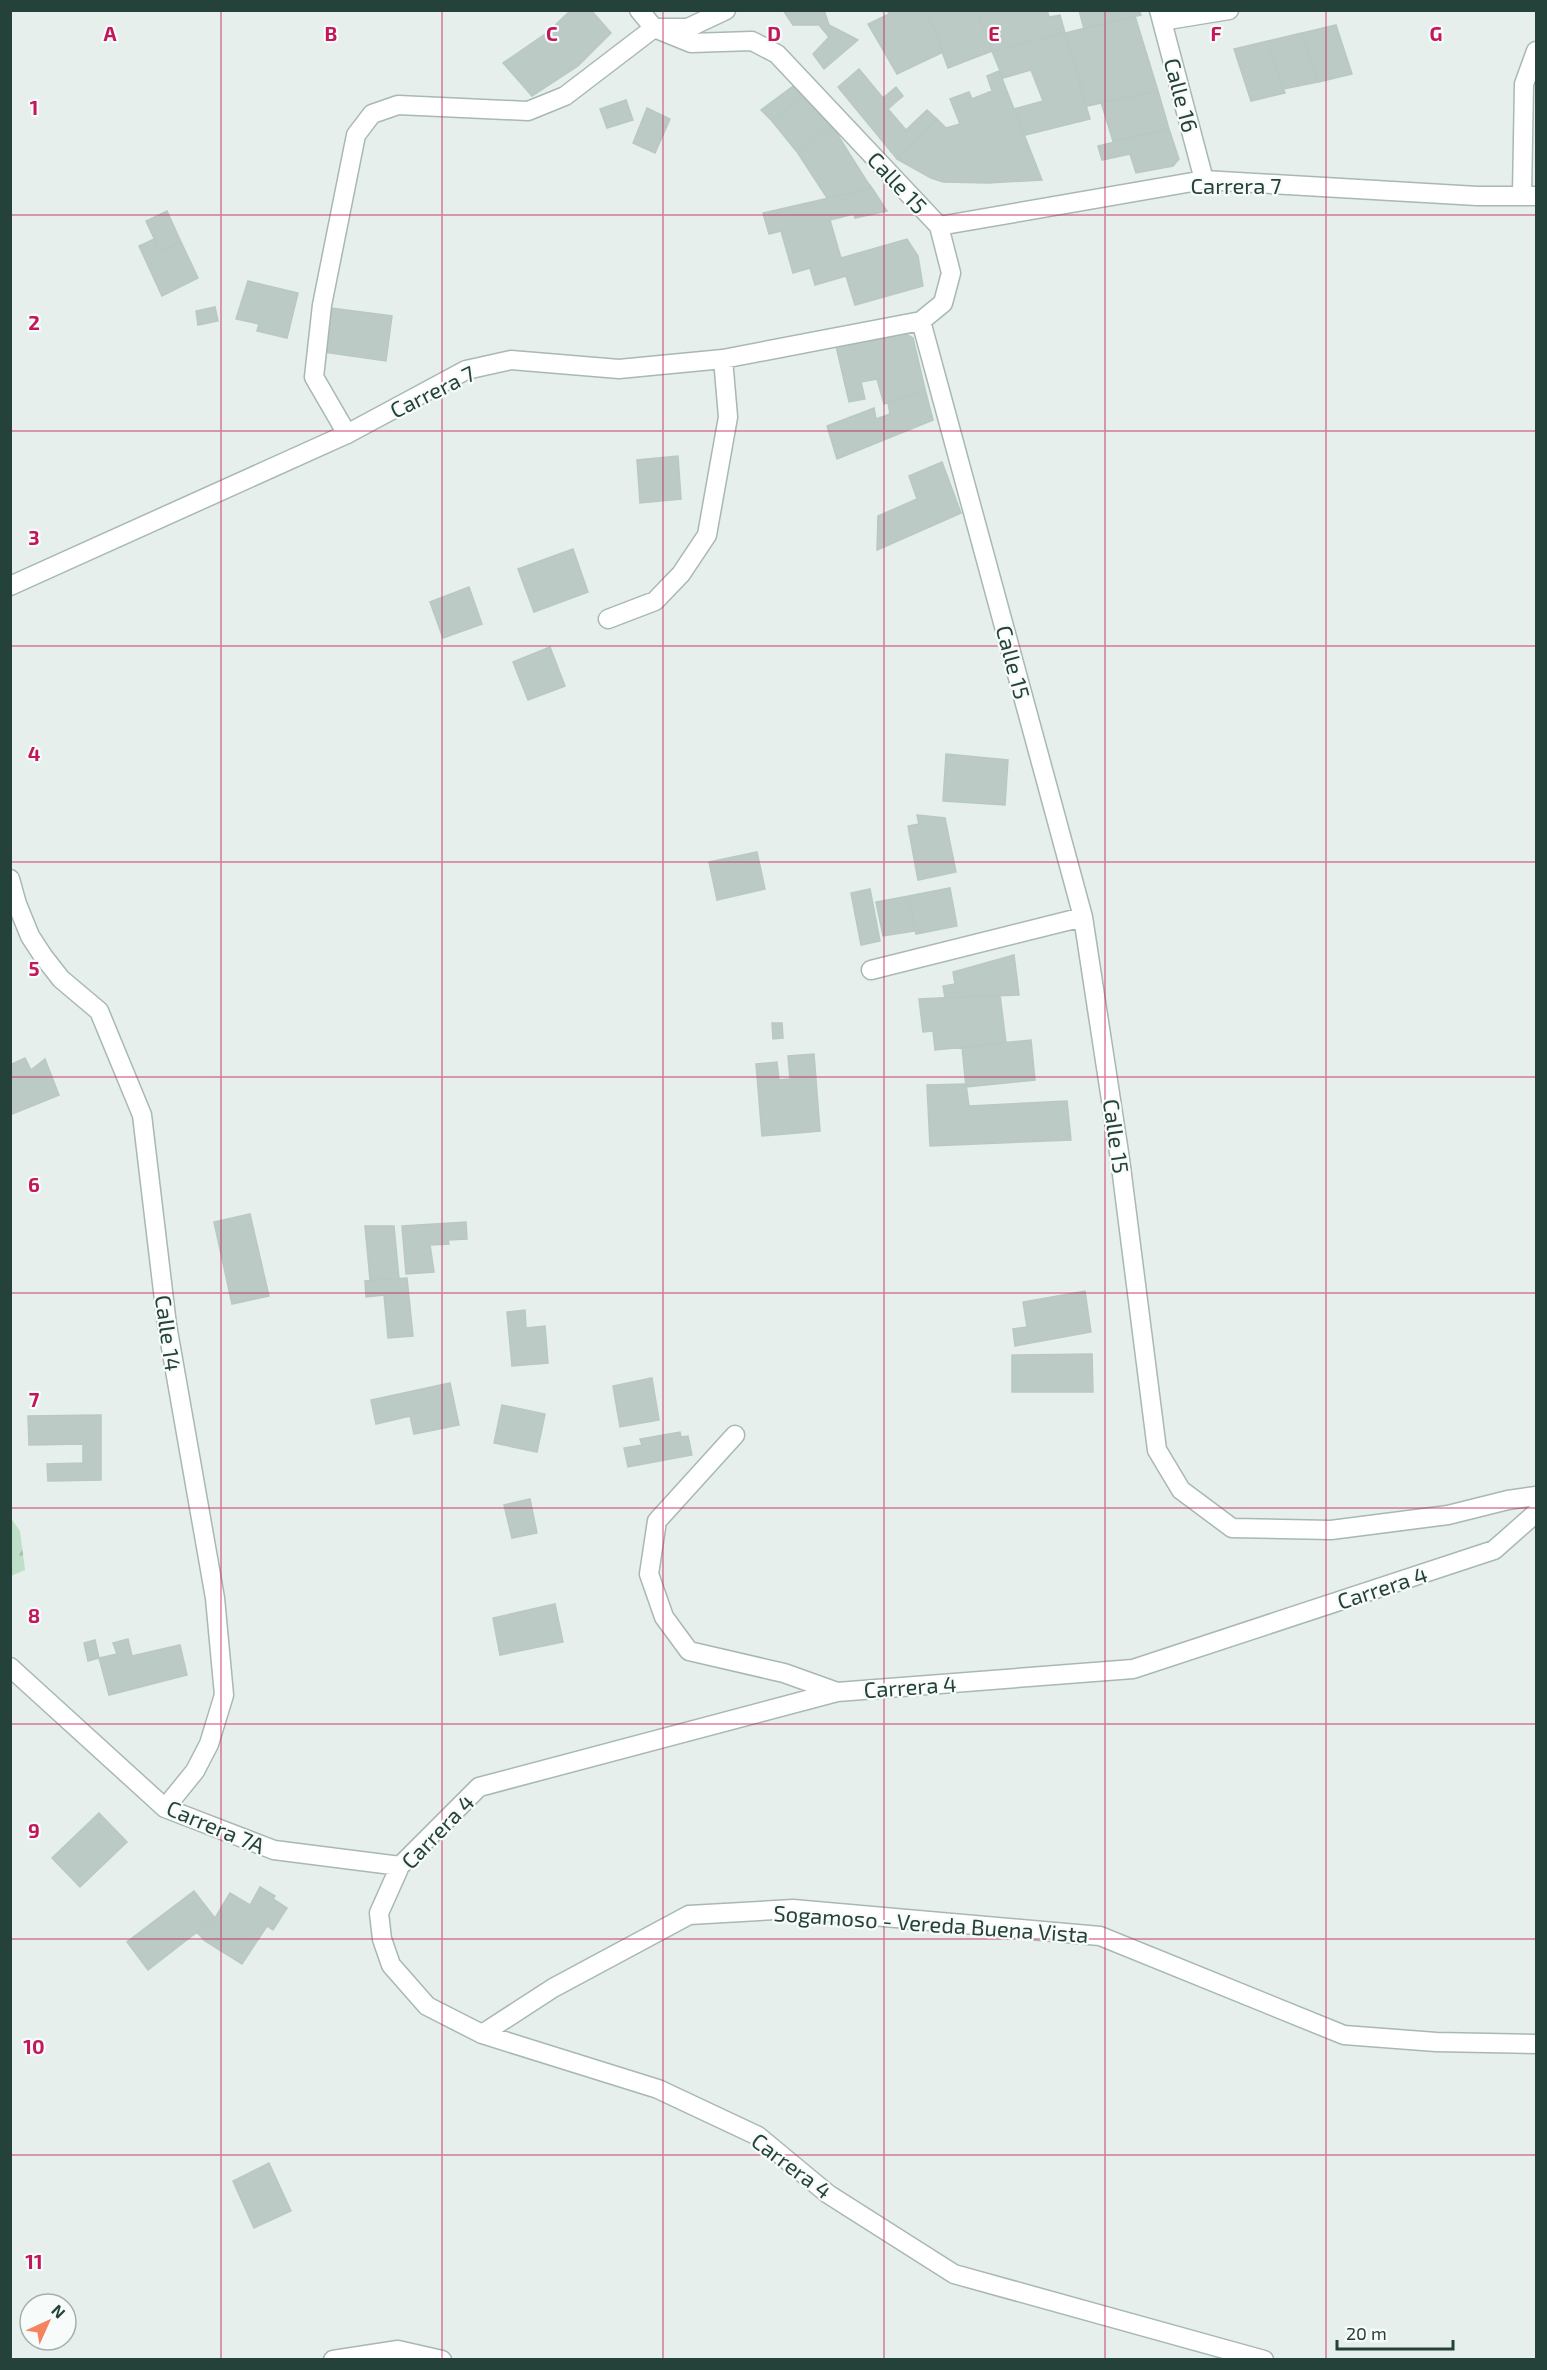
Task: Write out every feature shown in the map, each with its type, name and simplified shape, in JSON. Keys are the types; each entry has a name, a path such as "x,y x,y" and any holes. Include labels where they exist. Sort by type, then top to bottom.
{"street":[{"name":"Calle 15","path":"639,10 654,28 691,43 752,41 777,54 939,226 951,273 943,303 921,321 1083,917 1120,1159 1157,1450 1181,1490 1232,1528 1331,1530 1448,1515 1508,1500 1536,1496"},
{"path":"347,434 314,377 322,305 356,135 372,114 398,105 528,111 565,96 654,28 688,28 726,10"},
{"path":"1161,16 1229,10"},
{"name":"Calle 16","path":"1161,16 1204,180"},
{"path":"1529,195 1524,84 1536,51"},
{"name":"Carrera 7","path":"939,226 1204,180 1477,196 1529,195"},
{"name":"Carrera 7","path":"10,586 347,434 466,370 511,360 619,369 723,359 921,321"},
{"path":"608,620 656,601 681,574 707,535 728,417 723,359"},
{"name":"Calle 14","path":"10,879 30,936 43,956 61,979 99,1011 142,1115 167,1325 215,1598 224,1695 204,1753 195,1771 165,1808"},
{"path":"871,970 1083,917"},
{"path":"735,1435 657,1521 649,1574 664,1617 689,1651 784,1673 837,1692"},
{"name":"Carrera 4","path":"1264,2360 954,2274 828,2194 758,2136 658,2089 482,2034 427,2006 391,1965 381,1939 379,1913 400,1866 479,1788 837,1692 1133,1669 1494,1550 1536,1513"},
{"name":"Carrera 7A","path":"10,1667 165,1808 274,1850 400,1866"},
{"name":"Sogamoso - Vereda Buena Vista","path":"482,2034 553,1988 689,1915 793,1909 1100,1936 1344,2035 1436,2042 1536,2044"},
{"path":"333,2360 398,2350 442,2360"}],"green space":[{"path":"10,1517 20,1531 25,1570 11,1576"}],"building":[{"path":"571,10 591,10 611,33 578,66 532,96 503,63 548,32"},
{"path":"783,10 824,10 829,25 858,40 824,69 813,54 829,37 819,25 793,25"},
{"path":"887,10 927,10 943,52 897,74 868,24 889,14"},
{"path":"927,10 977,10 992,51 948,68"},
{"path":"977,10 1047,10 1049,17 1060,15 1065,33 992,51"},
{"path":"1079,10 1139,10 1141,15 1084,29"},
{"path":"1135,16 1158,91 1087,106 1065,33"},
{"path":"1336,25 1352,74 1318,82 1302,33"},
{"path":"1065,33 1090,119 1025,135 1014,109 1043,101 1031,70 1003,78 992,51"},
{"path":"1302,33 1318,82 1284,89 1268,41"},
{"path":"1268,41 1285,93 1251,101 1234,49"},
{"path":"859,69 883,98 896,87 903,96 888,109 906,130 927,110 937,119 897,159 838,87"},
{"path":"999,71 1042,180 988,183 943,182 897,159 937,119 946,128 960,124 950,99 969,92 972,99 992,91 987,76"},
{"path":"796,84 806,95 771,120 761,110"},
{"path":"1158,91 1169,129 1113,141 1101,102"},
{"path":"806,95 832,126 797,152 771,120"},
{"path":"626,100 633,120 607,128 600,109"},
{"path":"647,108 670,119 655,153 633,143"},
{"path":"832,126 872,188 827,198 797,152"},
{"path":"1169,129 1179,159 1173,166 1136,173 1130,154 1102,160 1098,146"},
{"path":"872,188 887,211 855,218 854,214 830,220 841,258 907,239 918,256 923,286 855,305 846,276 815,285 810,268 793,273 781,231 769,234 763,213"},
{"path":"167,211 181,242 160,251 146,221"},
{"path":"154,239 160,251 181,242 198,278 162,296 139,246"},
{"path":"248,281 298,293 287,338 257,331 259,324 236,319"},
{"path":"215,307 218,321 198,325 196,311"},
{"path":"323,307 392,316 386,361 317,351"},
{"path":"904,333 913,338 925,389 884,404 877,379 861,382 865,399 849,402 836,346"},
{"path":"925,389 933,420 837,459 827,426 874,408 876,419 890,414 888,403"},
{"path":"678,456 681,499 640,503 637,460"},
{"path":"942,462 961,513 877,550 878,516 917,499 909,476"},
{"path":"573,549 588,592 534,612 518,569"},
{"path":"469,587 482,624 443,638 430,602"},
{"path":"550,647 565,686 528,700 513,662"},
{"path":"946,754 1008,760 1005,805 943,801"},
{"path":"917,815 945,818 956,872 918,880 908,826 919,824"},
{"path":"757,852 765,889 717,900 709,862"},
{"path":"950,888 957,926 916,934 908,896"},
{"path":"870,889 880,941 861,945 851,893"},
{"path":"908,896 915,931 883,936 876,902"},
{"path":"1014,955 1019,995 945,998 943,986 955,984 953,972"},
{"path":"1000,995 1006,1043 935,1050 933,1031 923,1032 919,999"},
{"path":"772,1023 782,1023 783,1038 773,1039"},
{"path":"1031,1040 1035,1080 966,1087 962,1047"},
{"path":"814,1054 820,1131 762,1136 756,1064 777,1062 779,1080 790,1079 788,1056"},
{"path":"25,1058 31,1070 45,1059 59,1095 10,1115 10,1065"},
{"path":"966,1084 969,1106 1067,1101 1071,1140 930,1146 927,1085"},
{"path":"250,1214 269,1296 232,1304 214,1222"},
{"path":"466,1222 467,1239 448,1240 449,1244 430,1245 434,1272 406,1274 402,1226"},
{"path":"365,1226 394,1226 399,1279 370,1280"},
{"path":"407,1278 413,1336 388,1338 384,1295 366,1297 365,1281"},
{"path":"1085,1291 1091,1332 1015,1346 1013,1329 1027,1327 1023,1302"},
{"path":"525,1310 526,1328 545,1326 548,1363 512,1366 507,1312"},
{"path":"1092,1354 1093,1392 1012,1392 1012,1355"},
{"path":"652,1378 659,1420 620,1427 613,1386"},
{"path":"450,1383 459,1425 414,1434 410,1416 376,1424 371,1400"},
{"path":"502,1405 545,1414 537,1452 494,1443"},
{"path":"101,1415 101,1480 48,1481 47,1464 83,1463 83,1444 29,1445 28,1416"},
{"path":"680,1432 681,1437 688,1436 692,1455 628,1467 624,1448 642,1445 640,1439"},
{"path":"530,1499 537,1533 512,1538 504,1505"},
{"path":"555,1604 563,1642 500,1655 493,1618"},
{"path":"128,1639 132,1656 180,1645 187,1675 109,1695 99,1658 117,1654 113,1643"},
{"path":"95,1640 99,1658 88,1661 84,1643"},
{"path":"99,1813 127,1842 80,1887 52,1858"},
{"path":"260,1887 275,1896 273,1899 287,1908 273,1930 267,1926 242,1964 205,1941 197,1932 215,1918 230,1893 250,1905"},
{"path":"194,1891 215,1918 148,1970 127,1942"},
{"path":"269,2163 291,2211 254,2228 233,2181"}]}
